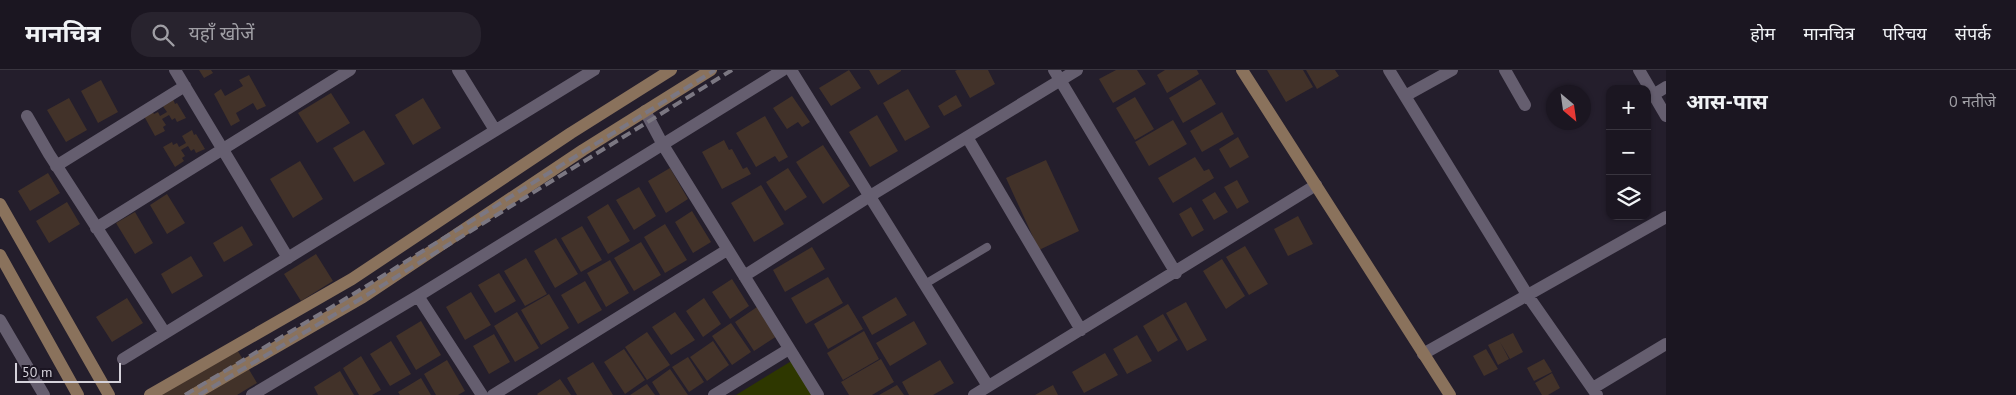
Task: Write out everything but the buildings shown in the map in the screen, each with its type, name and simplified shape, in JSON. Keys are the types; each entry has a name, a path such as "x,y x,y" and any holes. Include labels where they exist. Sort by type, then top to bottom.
{"main road":[{"path":"150,395 352,279 572,133 671,70"},
{"path":"193,395 363,297 583,150 711,70"},
{"path":"1242,70 1450,395"},
{"path":"0,204 109,395"},
{"path":"0,256 78,395"}],"street":[{"path":"175,70 288,258"},
{"path":"96,228 350,70"},
{"path":"458,70 496,130"},
{"path":"122,359 594,70"},
{"path":"252,395 418,296 783,70"},
{"path":"791,70 988,386"},
{"path":"744,276 967,137 1058,75 1077,70"},
{"path":"1389,70 1528,296 1595,391 1666,344"},
{"path":"1405,96 1452,70"},
{"path":"1505,70 1525,105"},
{"path":"1639,70 1666,116"},
{"path":"1058,75 1176,273"},
{"path":"56,166 185,86"},
{"path":"1653,95 1666,87"},
{"path":"645,111 727,250 818,395"},
{"path":"27,116 56,166 165,334"},
{"path":"967,137 1081,330"},
{"path":"974,395 1176,273 1316,185"},
{"path":"1423,354 1666,217"},
{"path":"493,395 727,250"},
{"path":"418,296 482,395"},
{"path":"0,320 44,395"},
{"path":"714,395 789,349"}],"lane":[{"path":"925,284 987,247"}],"green space":[{"path":"798,357 821,395 736,395"}],"railway":[{"path":"185,395 360,290 715,70"},
{"path":"199,395 349,306 732,70"}]}
